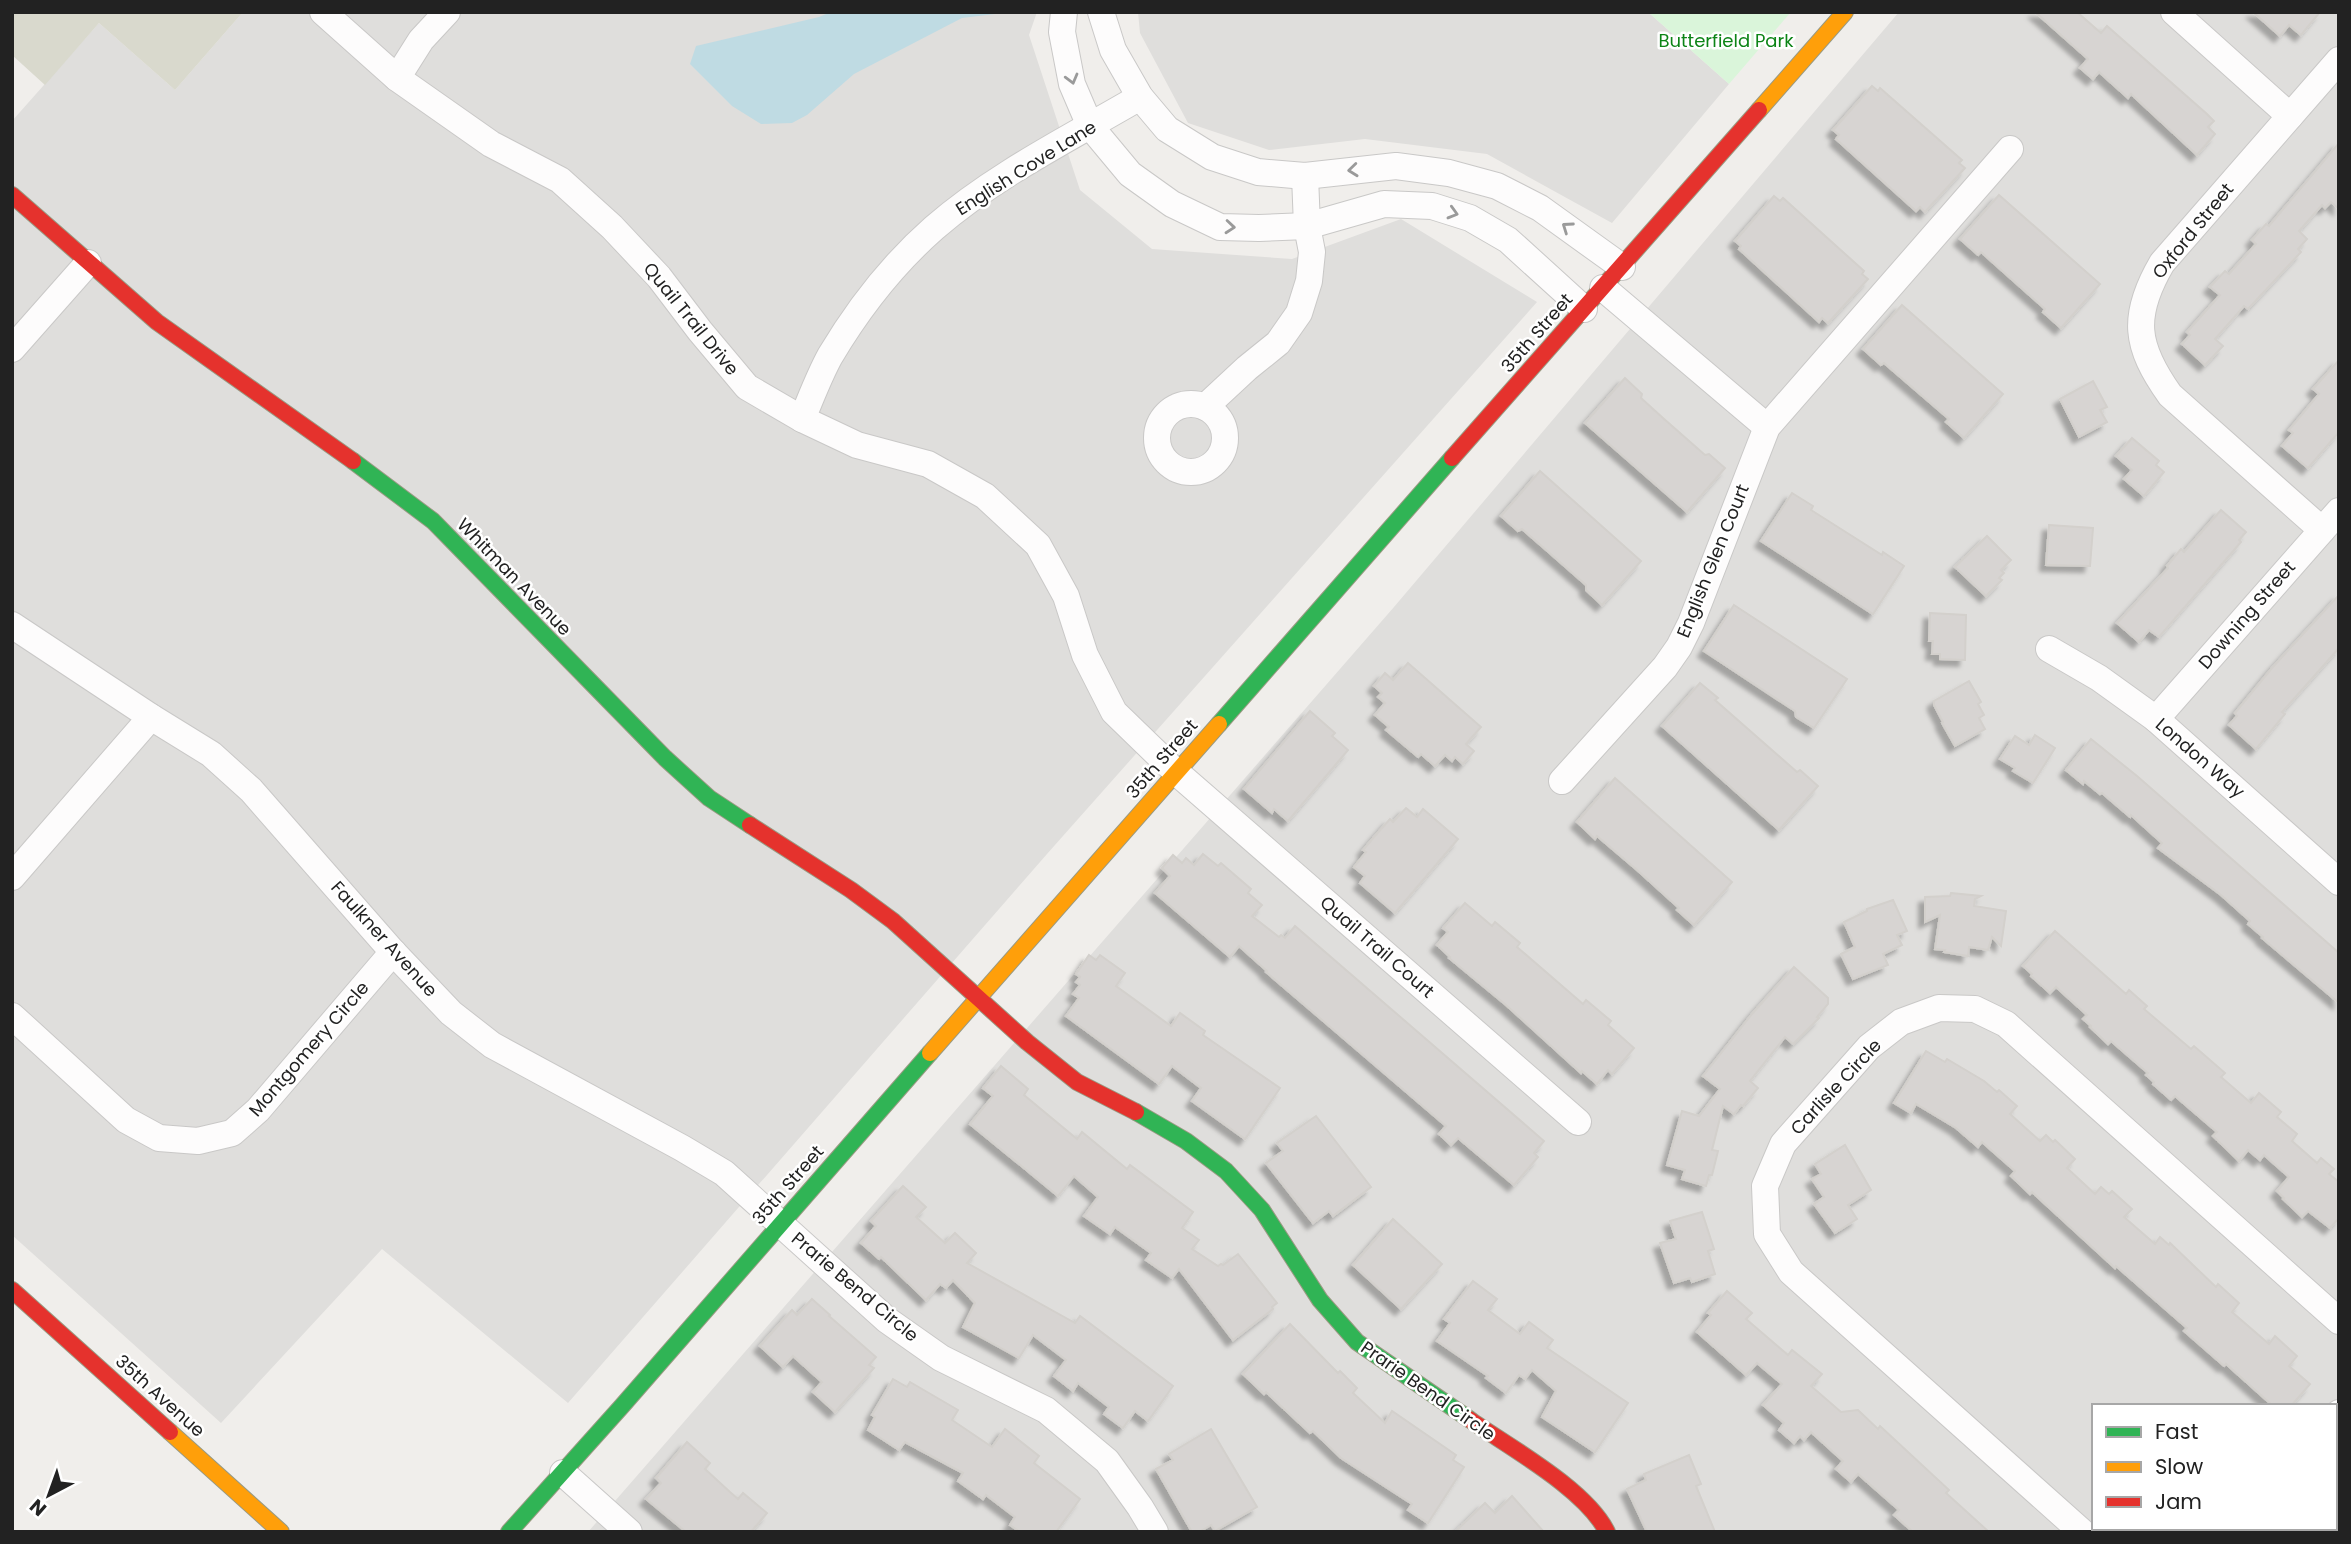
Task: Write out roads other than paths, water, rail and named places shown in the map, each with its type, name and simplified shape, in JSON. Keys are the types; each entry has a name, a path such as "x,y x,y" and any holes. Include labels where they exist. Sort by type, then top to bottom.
{"street":[{"name":"Quail Trail Drive","path":"323,12 397,78 491,144 560,180 612,227 659,277 747,387 802,419 857,445 928,464 985,496 1038,545 1066,596 1085,654 1114,712 1175,772"},
{"path":"397,78 421,40 447,12"},
{"path":"1064,12 1062,32 1072,84 1090,126 1130,174 1171,204 1220,227 1259,228 1307,226 1384,204 1432,206 1470,218 1508,240 1584,309"},
{"path":"1101,12 1112,50 1140,97 1167,129 1212,157 1258,172 1305,176 1396,166 1449,173 1497,186 1539,208 1622,267"},
{"name":"35th Street","path":"509,1532 1845,12"},
{"path":"2174,12 2290,116"},
{"name":"Oxford Street","path":"2330,520 2170,395 2151,369 2142,341 2142,309 2148,287 2162,263 2339,60"},
{"name":"English Cove Lane","path":"802,419 829,358 866,302 909,252 934,228 990,186 1140,97"},
{"name":"English Glen Court","path":"1562,781 1665,667 1679,647 1691,623 1767,427 2010,149"},
{"path":"1205,407 1278,343 1299,313 1309,281 1311,252 1305,176"},
{"name":"Whitman Avenue","path":"12,195 157,322 433,521 665,758 709,798 851,890 893,921 978,997"},
{"path":"12,349 88,263"},
{"path":"1603,288 1767,427"},
{"name":"Downing Street","path":"2156,719 2330,520"},
{"name":"Faulkner Avenue","path":"12,625 151,718 211,754 251,790 393,952 451,1013 492,1045 724,1173 780,1223"},
{"name":"London Way","path":"2049,649 2099,678 2156,719 2339,882"},
{"path":"12,877 151,718"},
{"name":"Quail Trail Court","path":"1175,772 1578,1122"},
{"name":"Montgomery Circle","path":"12,1016 126,1120 159,1138 198,1141 232,1133 258,1110 393,952"},
{"name":"Prarie Bend Circle","path":"978,997 1027,1042 1077,1082 1186,1141 1226,1171 1262,1210 1320,1300 1357,1342 1577,1494 1601,1520 1607,1532"},
{"name":"Carlisle Circle","path":"2082,1532 1791,1272 1766,1234 1765,1186 1783,1144 1869,1047 1901,1022 1939,1008 1975,1009 2006,1024 2339,1321"},
{"name":"Prarie Bend Circle","path":"780,1223 887,1320 941,1358 1046,1410 1107,1461 1155,1532"},
{"name":"35th Avenue","path":"12,1290 281,1532"},
{"path":"563,1473 629,1532"}],"water":[{"path":"831,12 996,12 962,18 854,74 807,115 792,123 761,124 732,106 690,64 696,46"}],"park label":[{"name":"Butterfield Park","path":"1726,41"}]}
